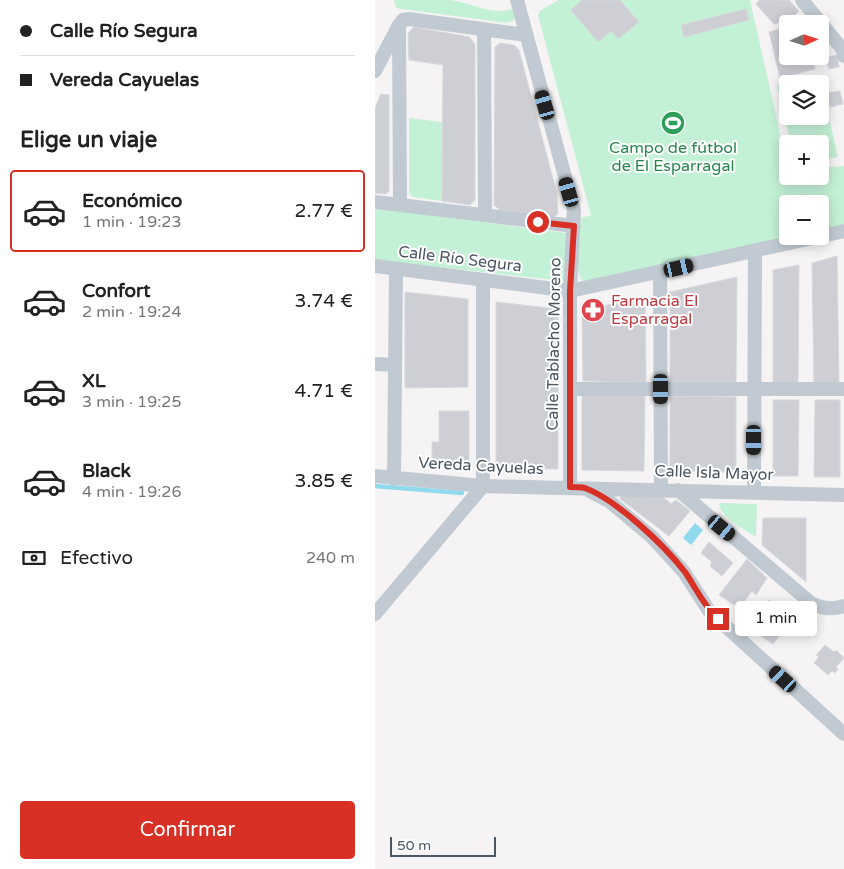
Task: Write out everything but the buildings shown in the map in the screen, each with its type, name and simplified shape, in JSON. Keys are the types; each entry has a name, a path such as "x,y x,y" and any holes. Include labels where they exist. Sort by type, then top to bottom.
{"street":[{"name":"Calle Tablacho Moreno","path":"517,0 574,210 570,291 570,389 576,487"},
{"path":"803,0 844,52"},
{"path":"375,72 399,24 403,20 409,19 526,35"},
{"path":"399,24 400,204"},
{"path":"484,29 485,215"},
{"path":"375,202 574,226"},
{"name":"Calle Río Segura","path":"375,266 570,291 844,231"},
{"path":"754,492 755,251"},
{"path":"394,479 396,269"},
{"path":"660,272 661,489"},
{"path":"375,614 483,486 483,280"},
{"path":"375,364 394,365"},
{"path":"570,389 844,389"},
{"name":"Vereda Cayuelas","path":"375,476 483,486 576,487 609,502 658,543 684,572 709,611 844,734"},
{"name":"Calle Isla Mayor","path":"576,487 844,495"},
{"path":"678,490 811,603 820,608 844,606"}],"green space":[{"path":"394,0 450,0 488,10 504,11 512,9 515,18 513,21 506,23 396,8"},
{"path":"559,0 750,0 780,135 779,185 829,185 829,167 844,166 844,225 829,228 829,195 779,195 779,239 584,282 578,270 578,242 581,218 591,215 538,15 541,10"},
{"path":"409,118 442,122 442,201 413,197 409,193"},
{"path":"829,119 838,157 829,159 829,135 789,135 786,125 829,125"},
{"path":"375,208 566,233 564,281 375,260"},
{"path":"721,503 757,504 756,537 725,515 719,505"}],"water":[{"path":"695,523 703,530 691,545 683,538"}],"waterway":[{"path":"375,486 462,493"}],"place":[{"name":"Campo de fútbol de El Esparragal","path":"673,123"},
{"name":"Farmacia El Esparragal","path":"593,310"}],"route":[{"path":"538,222 574,226 570,291 570,487 583,487 599,495 642,528 684,572 702,602 718,619"}]}
